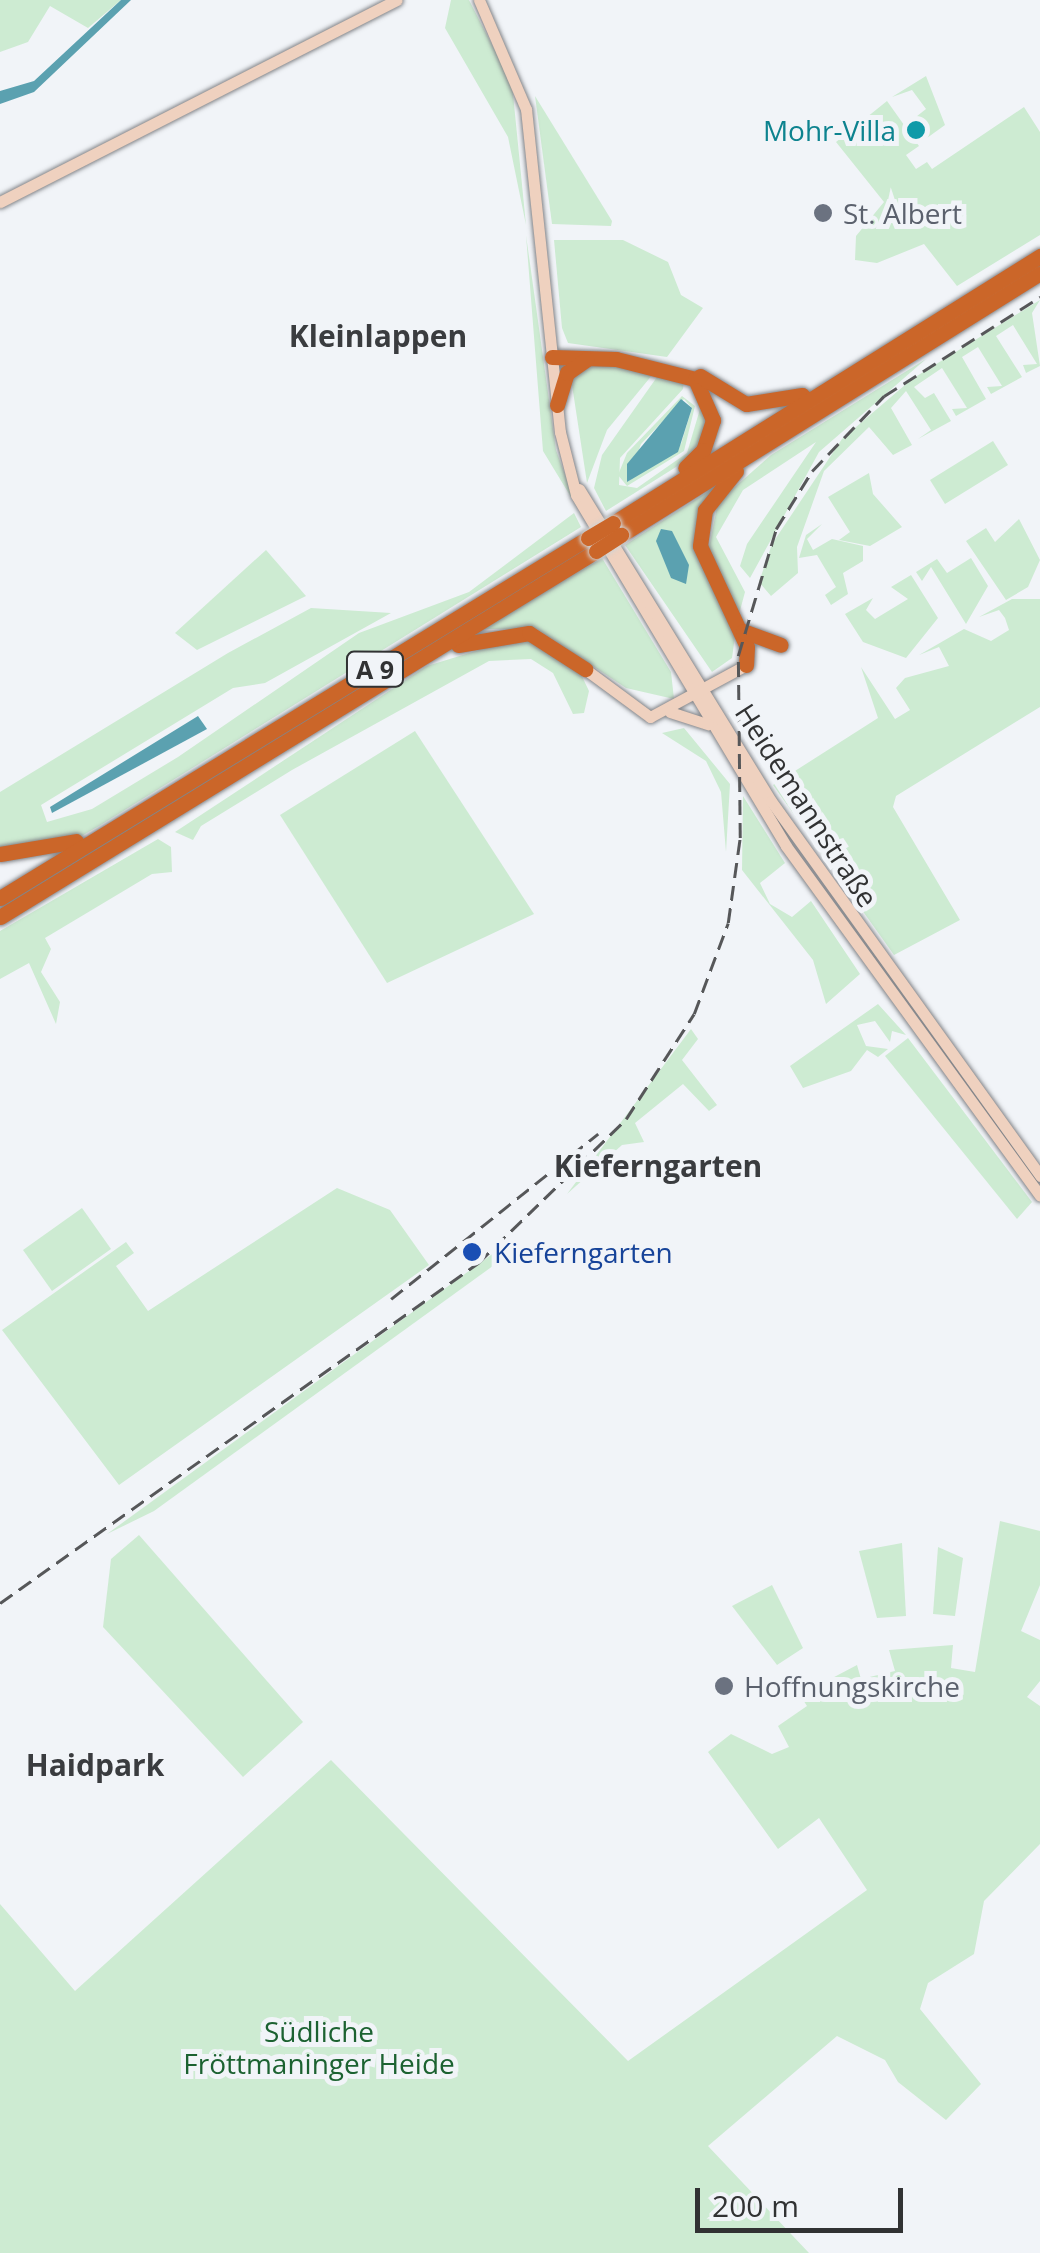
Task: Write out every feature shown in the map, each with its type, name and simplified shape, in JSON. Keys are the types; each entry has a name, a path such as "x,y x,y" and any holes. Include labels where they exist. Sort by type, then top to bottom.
{"highway":[{"name":"A 9","path":"2,914 430,654 846,375 1040,256"},
{"name":"A 9","path":"619,525 801,420 1040,272"},
{"path":"552,352 650,362"},
{"path":"552,352 677,368 757,406 846,375"},
{"path":"557,405 571,368 596,357"},
{"path":"619,525 696,459 712,432 705,391 677,368"},
{"path":"746,665 740,629 702,560 705,510 732,475 801,420"},
{"name":"A 9","path":"2,914 116,826 592,544"},
{"path":"740,629 781,645"},
{"path":"430,654 529,632 586,670"},
{"path":"0,854 54,852 116,826"}],"main road":[{"path":"0,202 396,0"},
{"name":"Heidemannstraße","path":"479,0 526,109 557,405 572,478 755,786"},
{"path":"700,695 746,665"},
{"path":"586,670 644,714 670,712 709,724"},
{"name":"Heidemannstraße","path":"670,712 700,695"},
{"name":"Heidemannstraße","path":"700,695 709,724 1013,1151 1040,1195"},
{"name":"Heidemannstraße","path":"1013,1151 1040,1176"}],"green space":[{"path":"0,0 121,0 88,28 50,6 28,42 0,52"},
{"path":"451,0 469,0 512,84 526,225 508,137 445,28"},
{"path":"926,76 945,125 920,143 907,124 926,109 912,90 892,97"},
{"path":"535,96 612,221 611,226 552,224"},
{"path":"887,101 919,146 906,155 916,169 927,162 932,169 1024,107 1040,132 1040,235 957,286 924,244 877,263 855,260 856,236 884,202 836,142"},
{"path":"526,235 556,450 577,507 543,451"},
{"path":"554,240 623,240 668,262 681,295 703,308 667,357 568,343 562,328"},
{"path":"1040,300 1032,313 1040,366 1026,373 1023,365 1037,364 1013,325 996,336 1022,377 991,394 987,387 1002,386 978,347 962,357 986,399 956,416 952,409 967,408 942,368 914,387 925,398 934,393 951,421 918,439 931,430 906,391 891,408 912,445 893,455 869,427 824,471 797,547 798,573 771,596 759,582 772,544 842,439 912,379"},
{"path":"926,359 819,452 750,578 740,566 747,544 816,442 743,490 716,537 745,592 738,618 708,553 718,502 771,455"},
{"path":"596,362 653,374 607,430 587,483 572,385 575,368"},
{"path":"657,377 684,379 683,389 620,458 619,485 637,488 687,453 700,409 690,384 707,415 699,444 676,467 606,511 594,488 602,455"},
{"path":"682,396 695,406 684,451 627,486 618,475 627,453","holes":["684,399 692,408 681,444 627,482 641,444"]},
{"path":"993,441 1008,465 945,504 930,480"},
{"path":"869,473 873,494 902,527 870,546 839,540 850,532 828,497"},
{"path":"712,489 697,554 736,629 732,658 712,672 625,545"},
{"path":"574,513 581,527 99,826 71,842 0,851 0,792 228,653 311,608 391,613 265,683 233,688 41,805 47,822 92,809 178,757 359,633 469,592"},
{"path":"1019,519 1040,560 1028,587 1006,600 966,541 986,528 995,542"},
{"path":"822,524 807,539 813,550 832,539 863,546 863,561 843,573 848,594 831,605 825,595 836,587 817,555 799,558 806,535"},
{"path":"266,550 306,596 197,650 175,633"},
{"path":"602,558 671,672 674,699 626,688 537,629 481,629"},
{"path":"971,558 988,586 966,624 931,567 922,581 916,572 937,559 947,573"},
{"path":"911,575 938,618 906,658 863,642 845,614 873,598 866,610 875,619 908,599 891,587"},
{"path":"1012,599 1040,599 1040,707 896,796 893,807 960,920 894,955 773,785 878,718 861,667 895,719 910,710 896,688 905,678 949,666 939,647 919,655 964,629 991,641 1009,630 1005,618 999,610 979,617"},
{"path":"525,636 578,668 589,691 584,713 573,714 553,673 531,659 489,661 292,770 201,826 193,840 175,832 427,666"},
{"path":"684,728 730,784 726,852 721,792 706,761 662,733"},
{"path":"415,731 534,914 387,983 280,815"},
{"path":"743,796 785,863 760,883 770,904 792,917 811,901 860,974 826,1004 813,960 742,870"},
{"path":"158,839 171,847 172,872 152,874 45,938 51,949 41,972 60,1002 56,1024 29,963 0,979 0,931"},
{"path":"878,1004 906,1035 892,1031 890,1042 875,1021 857,1025 866,1046 888,1049 878,1057 867,1050 851,1071 803,1088 790,1066"},
{"path":"691,1029 698,1039 682,1060 717,1105 709,1111 683,1084 635,1123 644,1142 622,1145 567,1194"},
{"path":"908,1038 1032,1202 1017,1219 885,1056"},
{"path":"337,1188 390,1210 429,1265 119,1485 2,1330 126,1242 134,1253 116,1266 148,1311"},
{"path":"82,1208 111,1249 52,1291 23,1250"},
{"path":"513,1239 497,1263 154,1511 107,1534"},
{"name":"Südliche Fröttmaninger Heide","path":"1000,1521 1040,1531 1040,1585 1021,1631 1040,1640 1040,1681 1027,1697 1040,1706 1040,1844 984,1901 974,1954 928,1983 920,2009 981,2084 946,2120 898,2082 885,2060 837,2036 708,2146 809,2253 0,2253 0,1904 75,1991 331,1760 628,2061 867,1890 819,1818 778,1849 708,1752 731,1734 772,1754 789,1747 778,1726 807,1706 800,1695 857,1665 861,1679 895,1671 889,1650 953,1645 951,1668 975,1672"},
{"path":"139,1535 303,1722 243,1777 103,1627 111,1559"},
{"path":"902,1543 906,1616 877,1618 859,1551"},
{"path":"938,1547 963,1558 955,1616 933,1614"},
{"path":"772,1585 803,1648 777,1665 732,1606"}],"water":[{"path":"121,0 131,0 34,92 0,104 0,91 34,81"},
{"path":"681,399 692,408 678,452 627,482 627,464"},
{"path":"661,529 672,531 689,565 686,584 671,578 656,541"},
{"path":"198,716 207,729 52,813 50,807"}],"railway":[{"path":"0,1603 478,1263 626,1119 694,1014 728,923 740,838 738,656 776,529 812,471 884,396 1040,297"},
{"path":"391,1299 598,1134"}],"place":[{"name":"Mohr-Villa","path":"916,130"},
{"name":"St. Albert","path":"823,213"},
{"name":"Kieferngarten","path":"472,1252"},
{"name":"Hoffnungskirche","path":"724,1686"}],"district":[{"name":"Kleinlappen","path":"378,336"},
{"name":"Kieferngarten","path":"658,1166"},
{"name":"Haidpark","path":"95,1765"}]}
